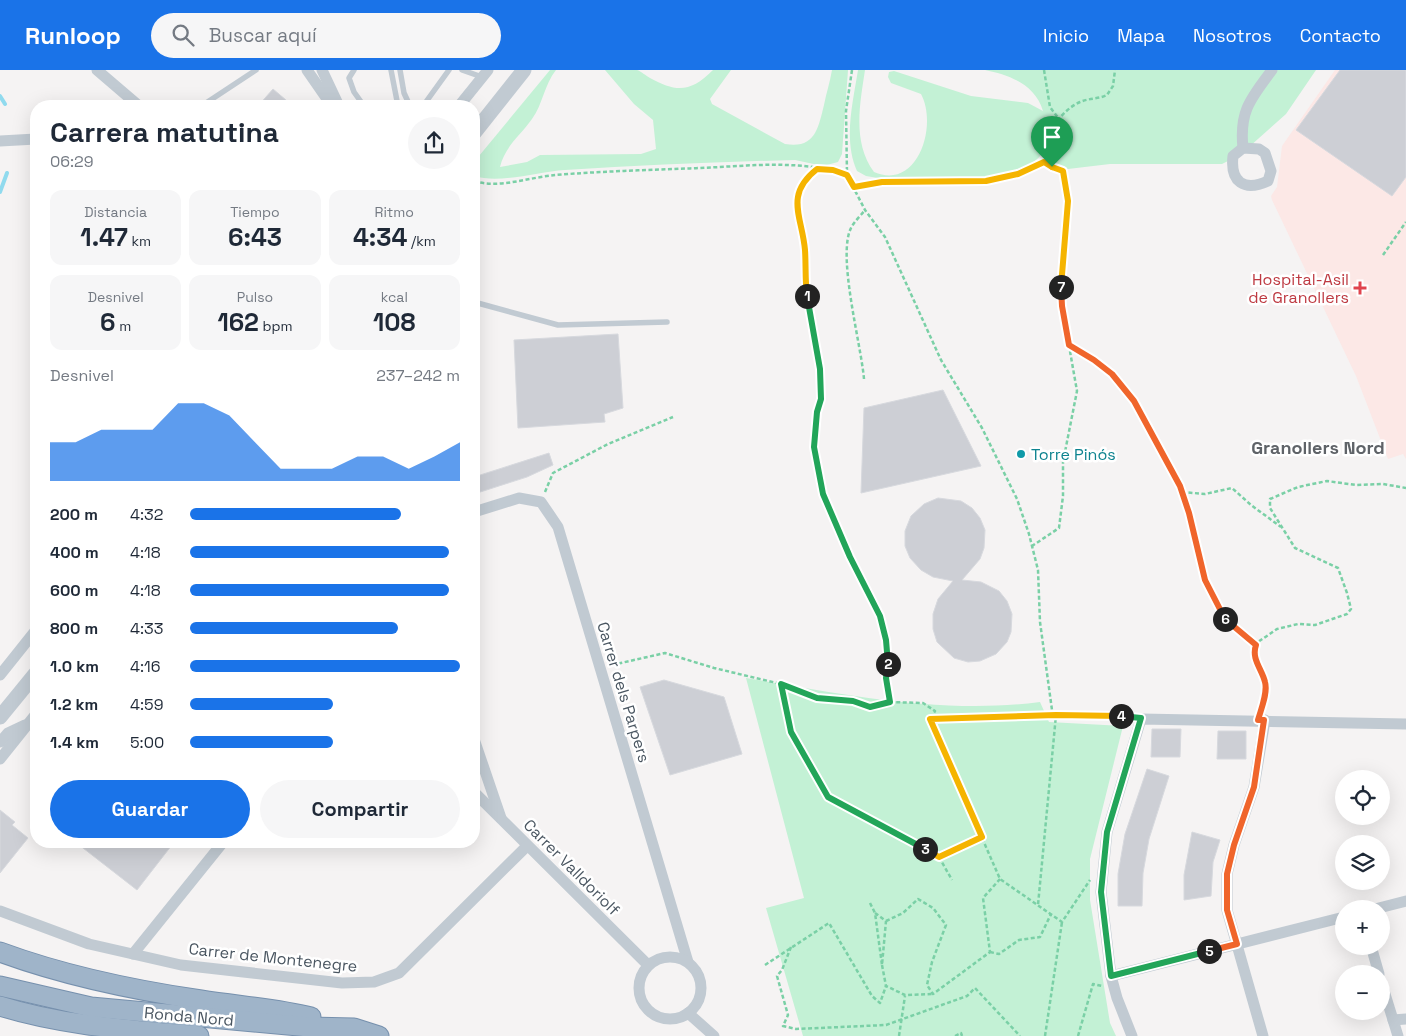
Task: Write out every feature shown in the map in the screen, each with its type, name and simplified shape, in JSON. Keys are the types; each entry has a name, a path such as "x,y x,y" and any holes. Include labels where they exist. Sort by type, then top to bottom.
{"highway":[{"path":"0,952 40,967 105,983 200,1000 289,1012 354,1028"},
{"name":"Ronda Nord","path":"0,986 91,1007 309,1027 354,1028 379,1036"},
{"name":"Ronda Nord","path":"0,1006 23,1013 88,1026 199,1036"}],"street":[{"path":"98,70 132,100"},
{"path":"307,70 328,100"},
{"path":"322,70 336,100"},
{"path":"480,124 524,70"},
{"path":"1243,148 1242,125 1247,104 1272,70"},
{"path":"464,100 485,73"},
{"path":"0,141 30,139"},
{"path":"480,510 519,498 541,502"},
{"name":"Carrer dels Parpers","path":"541,502 558,527 688,962"},
{"path":"0,676 30,638"},
{"path":"0,718 30,680"},
{"path":"1132,1036 1116,998 1111,976 1101,892 1107,832 1141,718 1406,724"},
{"path":"1261,720 1254,787 1234,845 1227,874 1227,910 1263,1036"},
{"path":"0,742 8,733 29,723"},
{"path":"0,759 29,723"},
{"path":"480,757 501,820"},
{"name":"Carrer Valldoriolf","path":"480,798 647,964"},
{"name":"Carrer de Montenegre","path":"0,911 89,944 191,966 342,983 374,982 399,973 527,846"},
{"path":"133,954 218,848"},
{"path":"1390,905 1406,900"},
{"path":"1111,976 1335,919"},
{"path":"670,956 688,962 698,974 701,990 699,1000 688,1013 678,1018 667,1019 647,1010 639,992 639,982 647,964 670,956"},
{"path":"1390,1010 1398,1036"},
{"path":"688,1013 714,1036"},
{"path":"1393,1020 1406,1019"}],"lane":[{"path":"211,100 256,70"},
{"path":"347,70 354,92 360,100"},
{"path":"349,78 354,70"},
{"path":"391,70 397,100"},
{"path":"400,70 404,94 407,100"},
{"path":"427,100 449,70"},
{"path":"462,70 485,73"},
{"path":"480,304 558,325 667,322"}],"path":[{"path":"852,70 846,111 847,175 865,210 885,237 942,360 1005,471 1017,499 1038,570 1040,622 1052,710 1056,715 1038,905"},
{"path":"1044,70 1050,107 1059,119"},
{"path":"1052,167 1048,158 1048,148 1053,127 1059,119 1080,102 1107,95 1113,86 1115,70"},
{"path":"854,187 882,182 986,181 1018,174 1044,162 1063,171 1068,201 1061,274 1062,306 1077,391 1063,462 1063,496 1060,523 1058,528 1032,546"},
{"path":"480,182 492,185 533,178 601,171 782,164 833,170 847,175"},
{"path":"817,169 806,178 797,197 796,210 803,233 805,280 820,369 821,399 817,412 814,447 823,494 850,557 880,616 888,658 886,678 890,702"},
{"path":"864,379 862,355 850,297 846,260 850,228 865,210"},
{"path":"1383,255 1406,222"},
{"path":"1069,345 1094,360 1112,374 1134,401 1182,492 1205,580 1217,607 1224,618 1256,645"},
{"path":"541,502 553,473 608,444 673,417"},
{"path":"1261,720 1265,682 1257,666 1254,651 1256,645 1277,629 1298,624 1315,625 1347,614 1351,609 1338,568 1295,548 1270,508 1270,499 1298,487 1327,480 1356,485 1383,484 1406,488"},
{"path":"1182,492 1205,494 1232,488 1282,528"},
{"path":"609,657 612,667 665,653 714,668 781,684 817,698 853,701 870,707 890,702 923,703 935,711 930,719"},
{"path":"781,684 791,732 828,797 939,857 952,880"},
{"path":"930,719 1056,715 1141,718"},
{"path":"930,719 1000,879 1062,922"},
{"path":"939,857 982,837"},
{"path":"990,952 983,898 1000,879"},
{"path":"1045,1036 1062,922 1090,880"},
{"path":"886,921 903,913 918,899 933,908 946,925 932,962 928,985 933,994"},
{"path":"765,964 829,923 872,996 880,1003 886,986 875,913 870,903"},
{"path":"875,913 886,921"},
{"path":"886,986 905,995 933,994 990,952 999,954 1020,940 1040,937 1051,914"},
{"path":"882,965 886,921"},
{"path":"791,947 782,970 777,976 788,1015 783,1026 796,1029 886,1025 967,996 975,988 1020,1036"},
{"path":"1078,1036 1094,984 1104,986"},
{"path":"899,1036 905,995"},
{"path":"955,1036 962,1034"}],"shaded area":[{"name":"Hospital-Asil de Granollers","path":"1335,70 1406,70 1406,459 1403,454 1388,459 1356,376 1271,196 1277,187 1282,146"}],"green space":[{"path":"550,70 556,70 536,113 505,153 500,167 527,162 540,155 641,154 656,149 653,120 634,104 605,70 637,70 660,83 683,88 698,83 713,70 731,70 710,99 712,104 785,144 795,145 809,140 817,129 832,70 848,70 842,154 838,162 823,166 795,160 651,165 565,170 495,179 480,177 480,155"},
{"path":"858,70 865,70 859,122 863,148 874,172 889,175 902,172 913,164 920,152 925,137 927,122 926,107 921,94 891,83 888,77 889,72 894,71 971,96 1028,103 1043,111 1034,94 1020,82 985,70 1316,70 1286,114 1240,155 1222,164 1110,164 1068,169 1052,164 1050,158 1052,148 1049,144 1039,157 1027,167 1014,173 999,176 984,178 878,178 866,176 857,171 853,159 850,121"},
{"path":"746,678 856,696 929,704 966,706 1040,702 1049,722 1123,726 1090,859 1090,900 1110,1023 1116,1036 803,1036 766,908 804,898"}],"building":[{"path":"1340,70 1406,70 1406,177 1392,196 1296,130"},
{"path":"273,89 286,100 263,100"},
{"path":"618,334 623,408 604,414 605,422 518,428 514,340"},
{"path":"943,390 981,466 861,493 864,408"},
{"path":"549,453 553,465 527,477 480,492 480,475"},
{"path":"938,498 961,501 972,508 980,518 985,530 984,548 980,559 962,580 981,582 999,591 1007,601 1012,614 1011,632 1007,642 996,654 980,661 968,662 954,658 937,642 933,629 933,614 938,599 953,581 933,577 921,570 910,558 905,546 905,531 911,516 924,504"},
{"path":"664,680 724,697 742,754 670,775 640,687"},
{"path":"1152,729 1181,729 1180,757 1151,757"},
{"path":"1218,731 1246,731 1246,759 1217,759"},
{"path":"1147,769 1169,776 1149,839 1143,873 1142,906 1118,906 1118,874 1125,834"},
{"path":"0,810 15,822 12,825 28,838 0,873"},
{"path":"1192,832 1220,840 1213,862 1211,896 1184,900 1184,875"},
{"path":"83,848 170,848 137,890"}],"waterway":[{"path":"0,96 5,104"},
{"path":"0,192 7,173"}],"place":[{"name":"Hospital-Asil de Granollers","path":"1360,288"},
{"name":"Torre Pinós","path":"1021,454"}],"district":[{"name":"Granollers Nord","path":"1318,448"}],"route":[{"path":"1044,162 1052,167 1063,171 1068,201 1061,274 1062,306 1069,345 1094,360 1112,374 1134,401 1180,486 1189,513 1205,580 1217,607 1224,618 1256,645 1254,651 1257,666 1265,682 1264,696 1258,720 1264,720 1260,761 1246,815 1234,845 1227,874 1227,910 1237,944 1111,976 1101,892 1107,832 1141,718 1056,715 930,719 982,837 939,857 828,797 791,732 781,684 817,698 853,701 870,707 890,702 886,678 888,658 886,640 880,616 850,557 823,494 814,447 817,412 821,399 820,369 805,280 803,233 796,210 797,197 806,178 817,169 833,170 847,175 854,187 898,181 920,182 935,180 971,183 1018,174 1044,162"}]}
